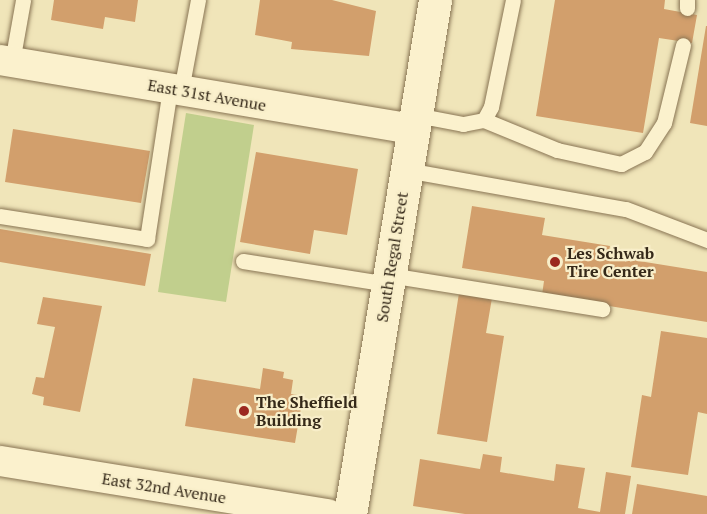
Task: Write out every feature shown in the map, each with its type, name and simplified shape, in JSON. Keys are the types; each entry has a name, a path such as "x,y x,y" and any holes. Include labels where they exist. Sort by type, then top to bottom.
{"main road":[{"name":"South Regal Street","path":"350,514 435,0"}],"street":[{"name":"East 31st Avenue","path":"6,61 176,90 414,122"},
{"name":"East 32nd Avenue","path":"1,468 328,514"}],"lane":[{"path":"6,61 23,0"},
{"path":"0,216 147,239 176,90 198,0"},
{"path":"484,120 491,107 513,0"},
{"path":"414,122 463,124 484,120 557,150 621,164 645,152 664,123 683,45"},
{"path":"406,170 626,209 667,230 707,240"},
{"path":"243,261 602,309"}],"green space":[{"path":"186,113 254,125 226,302 158,292"}],"building":[{"path":"54,0 138,0 135,22 105,17 103,29 51,20"},
{"path":"260,0 332,0 376,11 369,56 291,49 292,42 255,35"},
{"path":"555,0 665,0 664,9 697,15 692,43 659,38 643,133 536,116"},
{"path":"707,26 707,126 690,123"},
{"path":"13,129 150,151 141,203 5,182"},
{"path":"256,152 358,169 347,235 314,230 310,254 240,242"},
{"name":"Les Schwab Tire Center","path":"472,206 545,218 542,235 610,246 608,256 707,272 707,322 542,295 544,281 462,268"},
{"path":"0,229 151,254 145,286 0,262"},
{"path":"459,293 492,298 486,333 504,336 487,442 437,434"},
{"path":"43,297 102,306 80,412 43,405 44,397 32,394 36,377 44,378 55,327 37,324"},
{"path":"661,331 707,338 707,414 698,412 688,475 631,467 642,395 651,397"},
{"name":"The Sheffield Building","path":"263,368 284,372 283,378 293,380 291,394 303,396 295,443 185,426 193,378 260,389"},
{"path":"483,454 502,457 500,472 554,481 556,464 585,468 578,508 600,512 606,472 631,476 625,514 465,514 413,506 420,459 480,469"},
{"path":"637,484 707,496 707,514 632,514"}],"place":[{"name":"Les Schwab Tire Center","path":"555,262"},
{"name":"The Sheffield Building","path":"244,411"}]}
